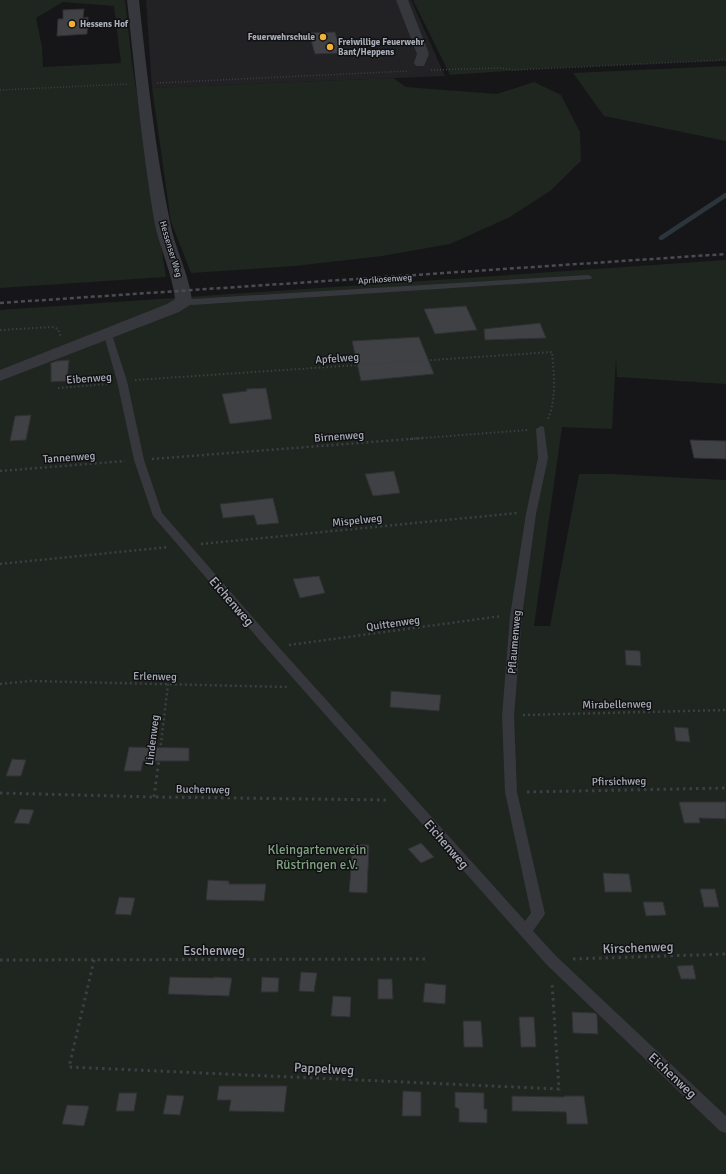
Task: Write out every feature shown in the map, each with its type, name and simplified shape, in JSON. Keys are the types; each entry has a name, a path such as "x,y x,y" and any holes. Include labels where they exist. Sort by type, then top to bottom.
{"street":[{"name":"Hessenser Weg","path":"133,0 142,84 162,224 182,286 184,300"},
{"path":"402,0 423,54 419,68"},
{"path":"0,376 173,308 184,300"}],"lane":[{"name":"Aprikosenweg","path":"184,300 192,302 588,276"},
{"name":"Eichenweg","path":"105,335 109,338 122,382 139,460 157,514 272,647 550,960 726,1126"},
{"name":"Pflaumenweg","path":"525,931 538,914 512,792 508,716 516,616 531,514 542,458 542,428"}],"path":[{"path":"0,90 142,84 419,68 500,68 515,70 726,60"},
{"path":"0,330 43,327 58,329 63,346 67,350"},
{"name":"Apfelweg","path":"122,382 552,352 555,378 550,416 542,428"},
{"name":"Eibenweg","path":"58,388 122,382"},
{"name":"Birnenweg","path":"139,460 542,428"},
{"name":"Tannenweg","path":"0,470 139,460"},
{"name":"Mispelweg","path":"184,545 517,513 531,514"},
{"path":"0,564 184,545"},
{"name":"Quittenweg","path":"272,647 508,615 516,616"},
{"name":"Erlenweg","path":"0,684 31,681 309,687"},
{"name":"Lindenweg","path":"154,797 168,684"},
{"name":"Mirabellenweg","path":"508,716 726,710"},
{"name":"Pfirsichweg","path":"512,792 726,788"},
{"name":"Buchenweg","path":"0,793 154,797 392,800 406,798"},
{"name":"Kirschenweg","path":"550,960 726,954"},
{"name":"Eschenweg","path":"0,960 428,959"},
{"name":"Pappelweg","path":"94,960 69,1067 559,1089 550,960"}],"shaded area":[{"path":"146,0 411,0 445,76 152,88"}],"green space":[{"path":"0,0 125,0 132,63 166,277 0,288","holes":["63,2 114,6 121,63 43,67 42,47 36,18"]},
{"path":"413,0 726,0 726,60 549,68 450,75"},
{"path":"726,66 726,141 604,116 573,73"},
{"path":"393,78 406,87 497,94 534,82 561,95 580,132 581,161 550,191 510,217 450,244 382,256 295,266 191,273 171,222 152,88"},
{"name":"Kleingartenverein Rüstringen e.V.","path":"726,260 726,384 617,377 616,358 612,429 562,427 534,626 550,626 579,474 611,474 726,480 726,1174 0,1174 0,310"}],"building":[{"name":"Hessens Hof","path":"84,9 83,18 88,17 87,34 57,36 58,19 63,19 63,10"},
{"name":"Freiwillige Feuerwehr Bant/Heppens","path":"335,32 341,53 315,54 309,33"},
{"path":"466,306 477,330 435,334 424,309"},
{"path":"540,323 546,338 485,340 484,329"},
{"path":"419,337 434,374 361,381 352,341"},
{"path":"69,360 67,381 51,382 51,363"},
{"path":"266,388 272,419 230,424 222,394 247,391 246,389"},
{"path":"31,415 26,440 10,441 15,416"},
{"path":"690,440 726,441 726,459 694,458"},
{"path":"394,471 400,493 373,496 365,474"},
{"path":"273,498 279,523 257,525 254,515 223,518 220,504"},
{"path":"319,576 325,593 300,598 293,579"},
{"path":"625,650 640,651 641,666 626,665"},
{"path":"391,691 441,695 439,711 390,707"},
{"path":"674,727 688,728 690,742 676,741"},
{"path":"129,747 189,748 189,761 143,761 141,771 124,771"},
{"path":"12,759 26,760 21,776 6,776"},
{"path":"679,802 726,802 726,819 699,818 700,823 684,823"},
{"path":"20,809 34,810 29,824 14,823"},
{"path":"421,843 434,857 421,863 408,849"},
{"path":"353,844 369,845 367,893 349,892"},
{"path":"603,873 629,874 632,892 605,892"},
{"path":"208,880 229,881 229,884 266,884 264,901 206,900"},
{"path":"700,889 715,889 719,907 704,907"},
{"path":"119,897 135,898 131,915 115,914"},
{"path":"643,902 663,902 666,915 646,916"},
{"path":"693,965 696,979 681,979 677,966"},
{"path":"301,972 317,973 314,992 299,991"},
{"path":"170,977 232,978 229,996 168,994"},
{"path":"262,977 279,978 278,992 261,992"},
{"path":"378,979 392,979 393,999 378,999"},
{"path":"425,983 446,985 445,1004 423,1002"},
{"path":"333,996 351,997 350,1017 331,1016"},
{"path":"572,1012 595,1013 597,1015 598,1034 573,1033"},
{"path":"519,1017 534,1017 536,1047 521,1047"},
{"path":"463,1021 481,1021 483,1047 464,1047"},
{"path":"219,1086 287,1086 284,1112 229,1111 231,1100 217,1100"},
{"path":"403,1091 421,1092 421,1116 402,1116"},
{"path":"455,1092 484,1093 484,1109 487,1109 487,1123 459,1122 459,1109 455,1107"},
{"path":"119,1093 137,1093 134,1111 116,1111"},
{"path":"167,1095 184,1096 180,1115 163,1114"},
{"path":"512,1096 584,1096 588,1124 567,1124 566,1112 512,1111"},
{"path":"67,1105 89,1106 84,1126 62,1124"}],"waterway":[{"path":"661,238 726,195"}],"railway":[{"path":"0,303 726,254"}],"place":[{"name":"Hessens Hof","path":"72,24"},
{"name":"Feuerwehrschule","path":"323,37"},
{"name":"Freiwillige Feuerwehr Bant/Heppens","path":"330,47"}]}
